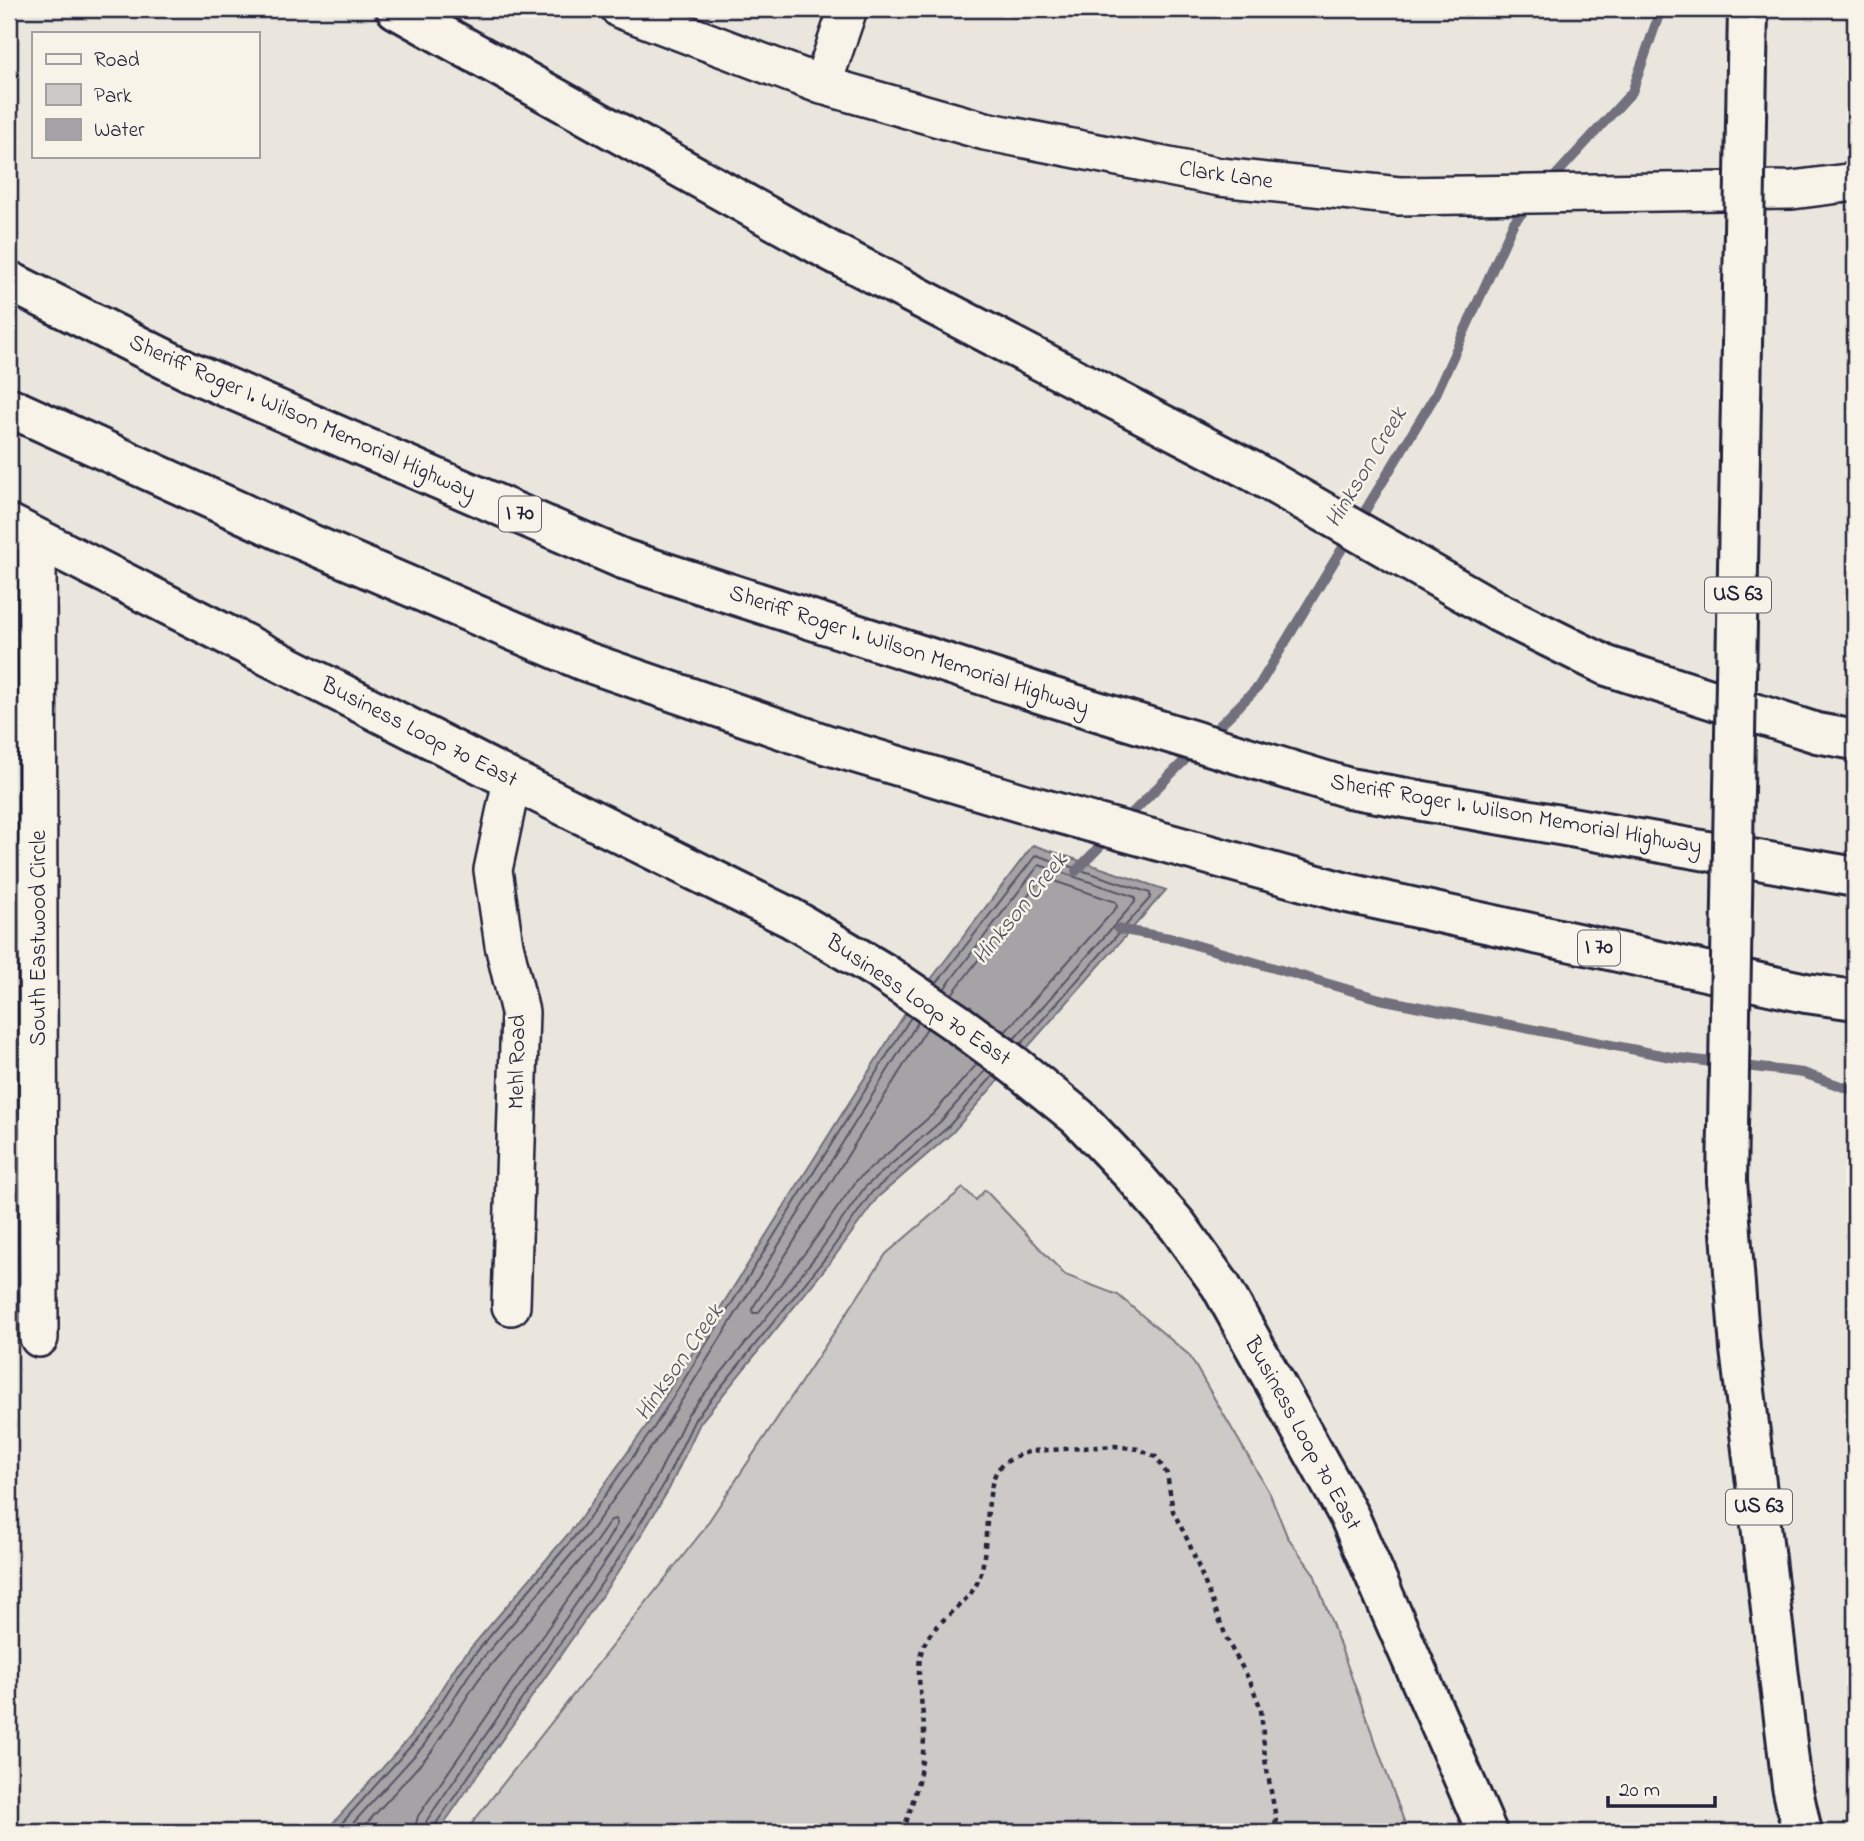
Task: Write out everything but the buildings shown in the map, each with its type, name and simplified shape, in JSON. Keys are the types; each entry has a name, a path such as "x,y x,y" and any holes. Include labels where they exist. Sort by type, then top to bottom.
{"main road":[{"path":"396,9 830,251 1252,471 1498,611 1607,666 1816,733 1855,740"},
{"name":"US 63","path":"1748,9 1727,1181 1740,1349 1792,1786 1802,1832"},
{"name":"Sheriff Roger I. Wilson Memorial Highway","path":"9,281 189,370 623,559 1051,697 1349,788 1855,877"},
{"name":"I 70","path":"9,407 297,538 584,661 825,744 1022,803 1343,892 1806,993 1855,1000"},
{"name":"Business Loop 70 East","path":"23,531 512,780 792,918 882,972 957,1023 1078,1117 1178,1226 1221,1286 1350,1518 1487,1832"},
{"path":"1806,993 1855,1011"}],"street":[{"name":"Clark Lane","path":"620,9 822,85 985,131 1086,153 1220,177 1399,196 1792,190 1855,182"},
{"path":"822,85 848,9"},
{"name":"South Eastwood Circle","path":"23,531 24,987 39,1338"},
{"name":"Mehl Road","path":"511,1306 520,1012 504,945 493,870 512,780"}],"path":[{"path":"903,1832 921,1777 924,1733 918,1670 922,1649 937,1626 973,1592 981,1576 987,1549 990,1491 998,1469 1020,1454 1032,1451 1115,1446 1139,1449 1156,1457 1167,1474 1173,1511 1189,1543 1229,1644 1250,1681 1261,1709 1265,1759 1276,1818 1273,1832"}],"green space":[{"path":"963,1188 976,1200 985,1190 1065,1275 1118,1295 1189,1355 1270,1494 1287,1536 1314,1574 1408,1832 465,1832 701,1533 886,1254"}],"water":[{"path":"1033,845 1166,890 952,1133 878,1197 832,1260 700,1423 669,1489 625,1562 438,1832 325,1832 412,1735 457,1664 575,1526 647,1425 906,1012"}],"waterway":[{"name":"Hinkson Creek","path":"1547,185 1632,92 1661,9"},
{"name":"Hinkson Creek","path":"1209,736 1258,687 1436,394 1514,222 1532,202"},
{"name":"Hinkson Creek","path":"1122,823 1195,750"},
{"name":"Hinkson Creek","path":"1076,871 1111,835"},
{"path":"1118,929 1175,939 1380,999 1671,1057 1803,1073 1855,1091"}]}
